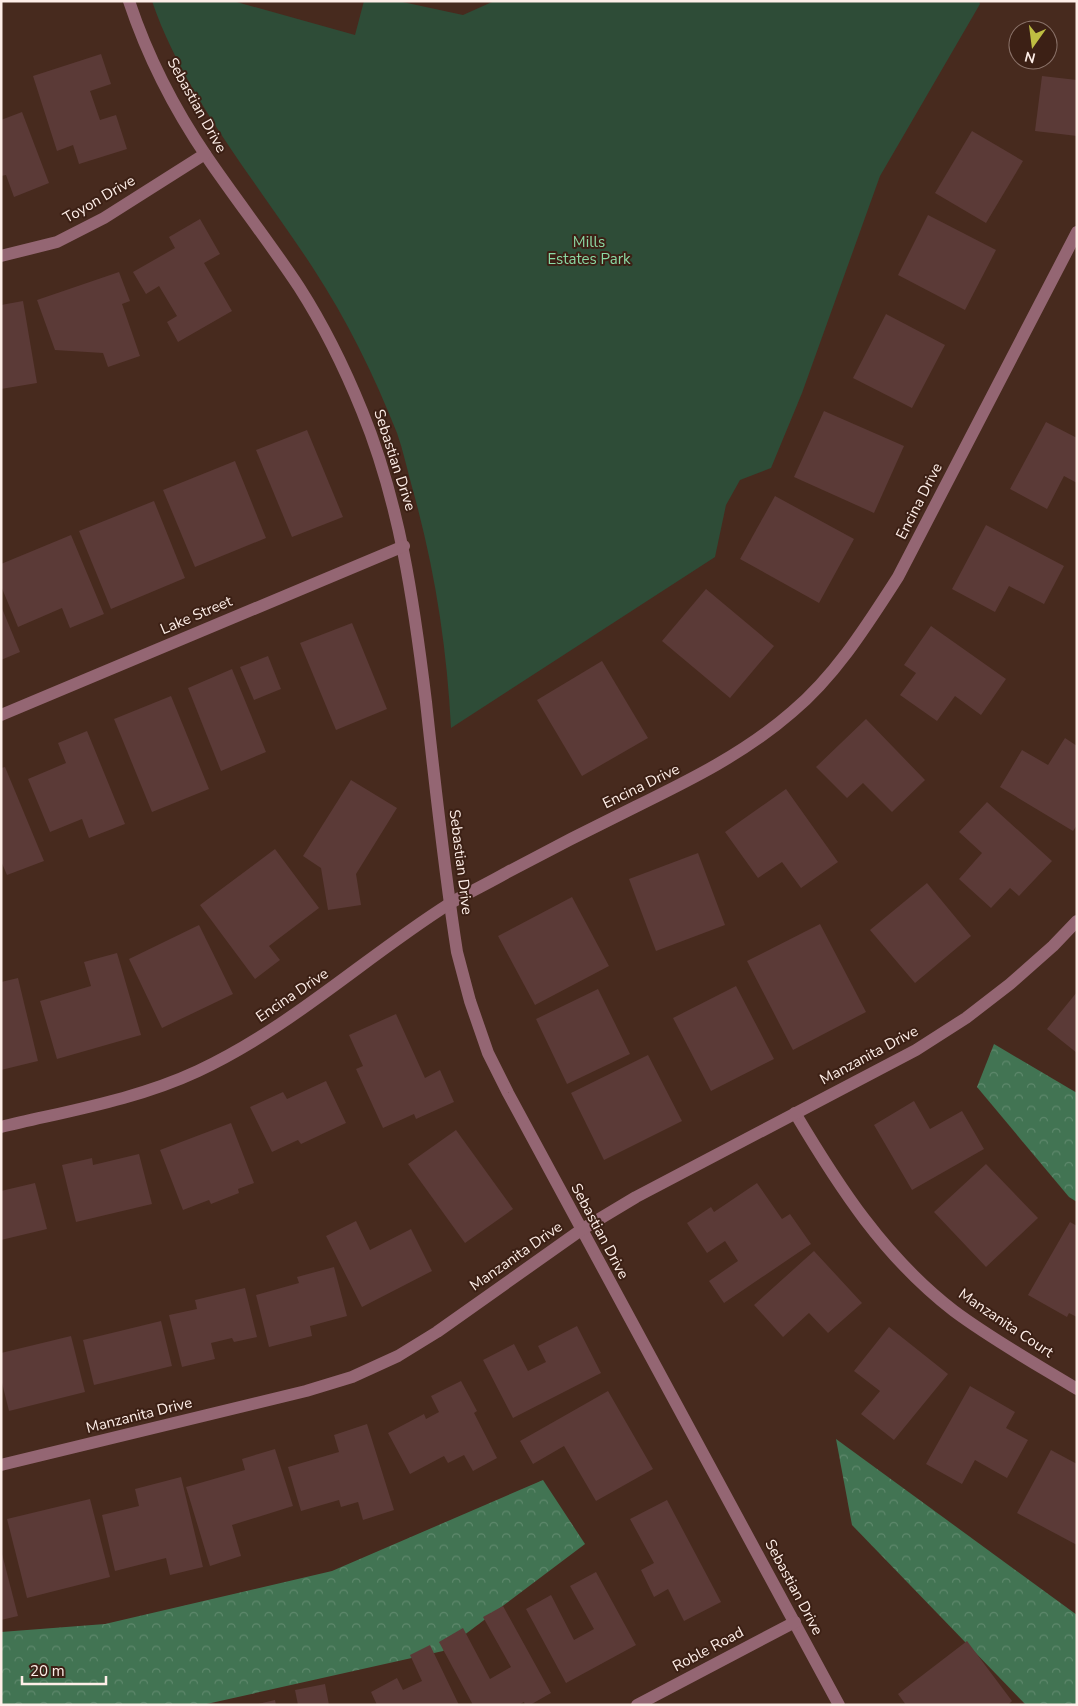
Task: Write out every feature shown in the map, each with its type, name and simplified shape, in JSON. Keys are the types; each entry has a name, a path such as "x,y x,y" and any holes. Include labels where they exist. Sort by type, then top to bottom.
{"street":[{"name":"Sebastian Drive","path":"128,1 137,27 168,91 205,154 299,288 333,348 362,412 385,479 404,546 416,618 457,952 470,1001 488,1052 581,1230 839,1705"},
{"name":"Toyon Drive","path":"1,256 64,238 104,218 205,154"},
{"name":"Encina Drive","path":"1,1127 139,1093 197,1071 256,1040 303,1009 450,904 550,850 693,779 746,747 792,712 832,672 868,625 898,577 1077,232"},
{"name":"Lake Street","path":"1,714 404,546"},
{"name":"Manzanita Drive","path":"1,1465 296,1393 352,1377 398,1356 437,1332 581,1230 636,1197 916,1050 966,1018 1039,959 1077,921"},
{"name":"Manzanita Court","path":"795,1113 861,1217 902,1263 954,1310 1077,1389"},
{"name":"Roble Road","path":"637,1705 795,1622"}],"green space":[{"name":"Mills Estates Park","path":"152,1 233,1 355,35 364,1 398,1 463,15 492,2 499,1 979,1 980,4 880,176 802,393 771,468 740,480 726,505 715,557 451,728 443,636 433,576 420,516 403,453 388,411 359,348 313,268 224,139 183,71"},
{"path":"994,1044 1077,1093 1077,1202 1069,1197 977,1087"},
{"path":"836,1439 1077,1615 1077,1705 1026,1705 852,1525"},
{"path":"543,1480 585,1544 443,1651 202,1705 1,1705 1,1632 105,1624 332,1571"}],"building":[{"path":"101,54 111,84 90,91 100,120 116,115 127,149 79,164 73,145 57,151 33,76"},
{"path":"1042,76 1077,80 1077,136 1035,131"},
{"path":"22,112 49,183 14,197 6,175 1,176 1,120"},
{"path":"972,131 1023,161 986,223 935,193"},
{"path":"928,215 996,250 965,310 898,275"},
{"path":"200,219 220,254 204,263 232,311 178,342 167,322 177,316 159,286 146,294 133,272 175,248 169,237"},
{"path":"119,272 130,301 122,304 140,356 108,367 103,353 55,350 37,300"},
{"path":"23,301 37,383 1,389 1,305"},
{"path":"886,314 945,345 912,408 853,378"},
{"path":"824,411 904,446 874,513 794,477"},
{"path":"1046,422 1077,438 1077,483 1064,476 1047,509 1010,489"},
{"path":"307,430 343,517 292,537 256,450"},
{"path":"235,461 266,538 195,567 163,490"},
{"path":"775,496 854,539 819,603 740,559"},
{"path":"154,501 185,578 111,609 79,531"},
{"path":"986,525 1064,566 1044,604 1009,586 995,612 952,589"},
{"path":"71,535 104,614 70,628 62,608 18,627 1,586 1,564"},
{"path":"706,589 774,646 730,698 662,641"},
{"path":"1,606 20,652 1,660"},
{"path":"352,623 387,709 336,730 300,643"},
{"path":"931,626 1006,679 981,715 955,696 937,721 900,695 916,673 904,665"},
{"path":"268,656 281,689 254,700 240,667"},
{"path":"602,661 648,738 582,776 537,700"},
{"path":"232,669 266,752 221,771 188,688"},
{"path":"171,696 209,789 152,812 114,719"},
{"path":"866,719 925,780 892,812 863,783 847,798 816,767"},
{"path":"87,731 125,824 89,838 82,819 50,832 28,779 66,763 58,743"},
{"path":"1065,738 1077,746 1077,825 1073,831 1000,787 1022,750 1048,765"},
{"path":"5,767 44,861 7,875 1,861 1,768"},
{"path":"351,780 397,808 356,874 361,905 328,910 321,868 303,856"},
{"path":"786,789 838,862 801,888 782,862 758,878 725,832"},
{"path":"987,802 1052,861 1019,896 1010,888 991,908 959,879 982,853 959,832"},
{"path":"275,849 319,908 269,946 280,960 255,979 200,905"},
{"path":"698,853 725,925 656,951 629,879"},
{"path":"927,883 971,936 915,983 870,930"},
{"path":"572,897 609,966 535,1005 498,936"},
{"path":"820,924 866,1012 793,1050 747,961"},
{"path":"199,925 233,994 162,1028 129,959"},
{"path":"117,953 141,1035 57,1059 40,1001 91,986 84,962"},
{"path":"18,978 38,1061 1,1070 1,982"},
{"path":"736,986 774,1059 711,1091 673,1018"},
{"path":"598,989 630,1054 567,1084 536,1019"},
{"path":"1077,992 1077,1053 1047,1029"},
{"path":"396,1014 425,1078 440,1070 454,1102 416,1119 414,1114 383,1128 356,1069 363,1066 349,1035"},
{"path":"648,1055 682,1121 604,1160 571,1093"},
{"path":"326,1081 346,1123 301,1144 298,1140 272,1152 250,1107 283,1092 287,1099"},
{"path":"914,1101 930,1129 962,1111 984,1149 912,1190 874,1125"},
{"path":"231,1123 254,1183 238,1189 239,1193 211,1204 209,1200 183,1210 160,1150"},
{"path":"456,1130 513,1209 465,1243 408,1164"},
{"path":"139,1154 152,1204 76,1222 62,1165 92,1158 93,1165"},
{"path":"986,1164 1038,1218 986,1267 934,1212"},
{"path":"35,1183 47,1229 1,1240 1,1191"},
{"path":"757,1183 782,1219 790,1214 811,1244 724,1303 709,1281 738,1261 725,1241 707,1253 687,1223 711,1207 714,1212"},
{"path":"356,1221 370,1250 411,1229 432,1271 362,1307 326,1236"},
{"path":"1070,1222 1077,1226 1077,1317 1069,1313 1067,1317 1028,1295"},
{"path":"814,1251 862,1303 828,1333 809,1313 783,1337 754,1305"},
{"path":"334,1267 347,1316 310,1326 312,1336 269,1347 256,1295 299,1283 297,1277"},
{"path":"245,1288 257,1337 234,1342 232,1338 211,1343 215,1359 182,1367 169,1315 197,1309 195,1300"},
{"path":"161,1321 172,1366 94,1385 83,1340"},
{"path":"577,1326 601,1373 513,1418 483,1360 514,1344 528,1371 546,1362 538,1346"},
{"path":"889,1327 948,1374 894,1440 861,1414 880,1391 854,1371"},
{"path":"71,1336 85,1392 9,1411 1,1379 1,1353"},
{"path":"461,1381 477,1411 474,1413 497,1458 473,1471 464,1455 448,1463 444,1456 410,1474 388,1433 424,1414 426,1419 439,1412 431,1396"},
{"path":"970,1386 1015,1412 1006,1428 1028,1440 1007,1478 975,1460 962,1484 926,1464"},
{"path":"608,1391 653,1469 596,1501 564,1446 533,1464 520,1441"},
{"path":"367,1424 394,1510 363,1520 358,1502 341,1507 339,1500 301,1511 288,1467 339,1452 334,1435"},
{"path":"275,1449 293,1506 232,1525 241,1556 210,1566 186,1487 245,1470 242,1459"},
{"path":"1051,1450 1077,1464 1077,1545 1017,1513"},
{"path":"181,1477 203,1567 170,1575 166,1558 115,1571 102,1515 139,1506 135,1489"},
{"path":"90,1499 110,1577 27,1598 7,1519"},
{"path":"667,1500 721,1602 684,1621 668,1589 654,1597 641,1570 654,1563 630,1519"},
{"path":"1,1550 18,1616 1,1620"},
{"path":"596,1572 636,1645 566,1683 526,1609 551,1595 574,1640 594,1629 570,1586"},
{"path":"503,1606 551,1693 530,1705 525,1705 524,1702 518,1705 473,1705 439,1642 463,1628 490,1679 511,1667 483,1617"},
{"path":"967,1641 1012,1701 1008,1705 906,1705 898,1694"},
{"path":"430,1645 459,1705 377,1705 371,1692 397,1678 403,1690 422,1681 410,1655"},
{"path":"325,1684 329,1705 298,1705 295,1690"},
{"path":"275,1700 276,1705 258,1705 258,1704"}]}
